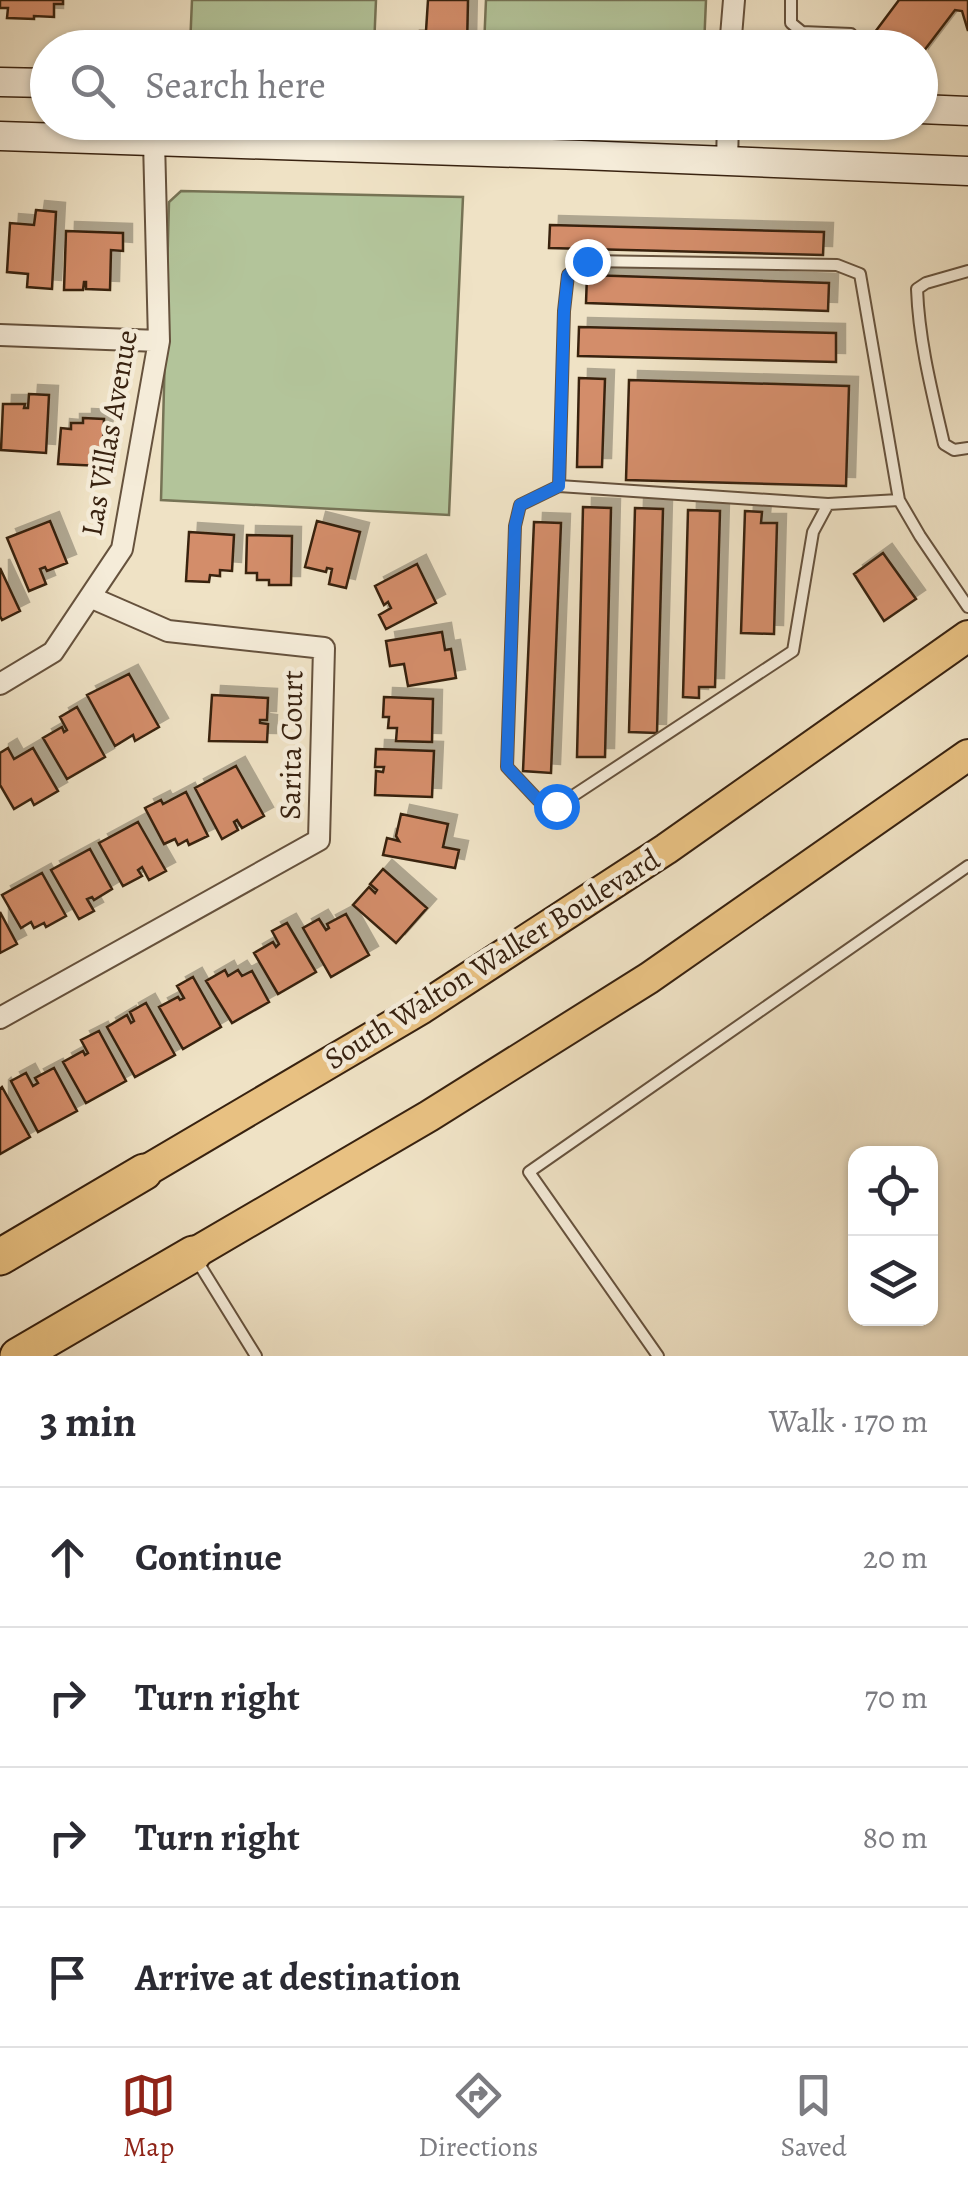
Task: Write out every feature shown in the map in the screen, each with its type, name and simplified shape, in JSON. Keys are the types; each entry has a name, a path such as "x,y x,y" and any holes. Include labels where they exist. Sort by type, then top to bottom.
{"highway":[{"name":"South Walton Walker Boulevard","path":"0,1257 144,1172"},
{"path":"18,1356 193,1254"}],"main road":[{"path":"0,82 30,83"},
{"path":"938,110 968,111"},
{"path":"0,136 30,137"},
{"path":"123,140 968,171"},
{"name":"South Walton Walker Boulevard","path":"144,1172 422,1008 633,870 968,636"},
{"path":"193,1254 429,1116 649,978 968,755"}],"street":[{"path":"732,30 734,0"},
{"path":"727,162 728,140"},
{"name":"Las Villas Avenue","path":"0,684 54,652 122,550 159,340 154,141"},
{"path":"0,335 159,340"},
{"name":"Sarita Court","path":"0,1018 319,840 324,648 168,630 90,597"}],"lane":[{"path":"791,0 791,23 800,30"},
{"path":"559,486 568,275 587,261 837,265 860,274 899,500 968,607"},
{"path":"968,271 917,289 924,358 944,444 954,450 968,448"},
{"path":"828,504 813,532 793,651 556,806 538,800 507,767 515,526 520,505 559,486 828,504 899,500"},
{"path":"658,1356 529,1172 968,866"},
{"path":"193,1254 256,1356"}],"green space":[{"path":"192,0 376,0 375,30 191,30"},
{"path":"486,0 706,0 705,30 485,30"},
{"path":"181,191 463,197 449,515 161,500 169,202"}],"building":[{"path":"0,0 63,0 63,4 54,4 54,17 7,18 8,8 0,8"},
{"path":"428,0 468,0 467,30 426,30"},
{"path":"899,0 968,0 968,31 962,11 955,10 938,32 876,30"},
{"path":"36,210 56,212 52,289 27,287 28,274 7,272 10,223 34,225"},
{"path":"550,225 824,232 823,255 549,248"},
{"path":"66,231 123,233 123,251 111,250 110,290 86,289 84,282 83,290 64,290"},
{"path":"587,275 829,283 828,311 586,303"},
{"path":"579,327 836,333 836,362 578,356"},
{"path":"579,378 605,379 602,467 577,467"},
{"path":"629,380 849,386 846,486 626,480"},
{"path":"29,394 49,395 46,453 1,450 3,404 25,404 24,408 28,408"},
{"path":"83,418 104,419 102,466 58,464 61,428 71,429 71,423 83,423"},
{"path":"583,507 611,508 605,757 577,757"},
{"path":"635,508 663,509 657,733 629,732"},
{"path":"688,510 720,511 715,687 699,687 699,698 683,697"},
{"path":"745,511 762,512 761,523 777,523 774,634 741,633"},
{"path":"50,521 67,563 47,571 45,567 40,569 46,584 29,591 7,538"},
{"path":"317,521 360,532 346,588 329,584 332,569 327,568 326,572 305,567"},
{"path":"534,522 561,523 551,773 523,771"},
{"path":"189,532 234,535 232,571 220,570 220,576 210,575 209,582 186,581"},
{"path":"247,535 292,536 291,585 269,585 269,580 257,580 257,573 246,573"},
{"path":"883,553 916,599 884,621 854,574"},
{"path":"417,564 436,603 386,629 379,615 391,608 388,602 384,605 375,586"},
{"path":"0,568 20,611 2,620 0,616"},
{"path":"442,632 445,650 451,649 456,678 408,686 404,664 390,666 386,641"},
{"path":"129,674 159,727 135,741 133,735 115,746 87,695"},
{"path":"212,695 268,698 267,720 260,720 268,724 267,742 209,741"},
{"path":"384,697 433,699 432,742 396,741 397,728 388,728 389,717 383,717"},
{"path":"77,707 105,757 67,779 43,738 62,727 64,732 67,730 60,717"},
{"path":"8,748 14,759 33,748 58,791 34,805 31,799 14,809 0,785 0,753"},
{"path":"376,749 434,751 432,797 375,795 376,771 383,772 384,767 375,767"},
{"path":"236,766 264,816 242,828 237,820 234,822 238,830 222,839 195,788"},
{"path":"186,792 208,836 189,845 187,840 178,845 175,839 164,844 145,808"},
{"path":"401,814 448,824 443,847 459,850 455,868 383,855 387,838 399,841 396,836"},
{"path":"138,822 166,871 149,880 142,867 138,870 142,876 123,886 99,843"},
{"path":"90,849 112,889 94,900 87,899 94,911 79,919 51,870"},
{"path":"383,869 427,908 396,943 353,905 369,887 375,893 377,890 370,884"},
{"path":"42,873 66,916 46,927 44,923 34,928 31,922 21,928 2,895"},
{"path":"0,912 17,944 0,953"},
{"path":"346,914 369,955 331,977 303,928 319,919 326,930 327,924"},
{"path":"287,923 316,972 278,994 254,953 273,942 276,947 279,944 272,931"},
{"path":"225,970 228,976 238,970 242,976 252,971 269,1002 232,1023 206,981"},
{"path":"193,977 221,1027 183,1049 159,1007 184,998 177,986"},
{"path":"146,1003 175,1055 135,1077 107,1027 127,1015 131,1023 134,1021 130,1012"},
{"path":"99,1031 126,1081 86,1103 63,1062 83,1051 88,1053 81,1040"},
{"path":"54,1068 77,1111 38,1132 11,1081 26,1073 33,1086 38,1083 35,1078"},
{"path":"0,1089 30,1137 0,1154"}],"route":[{"path":"556,806 538,800 507,767 515,526 520,505 559,486 568,275 587,261"}]}
